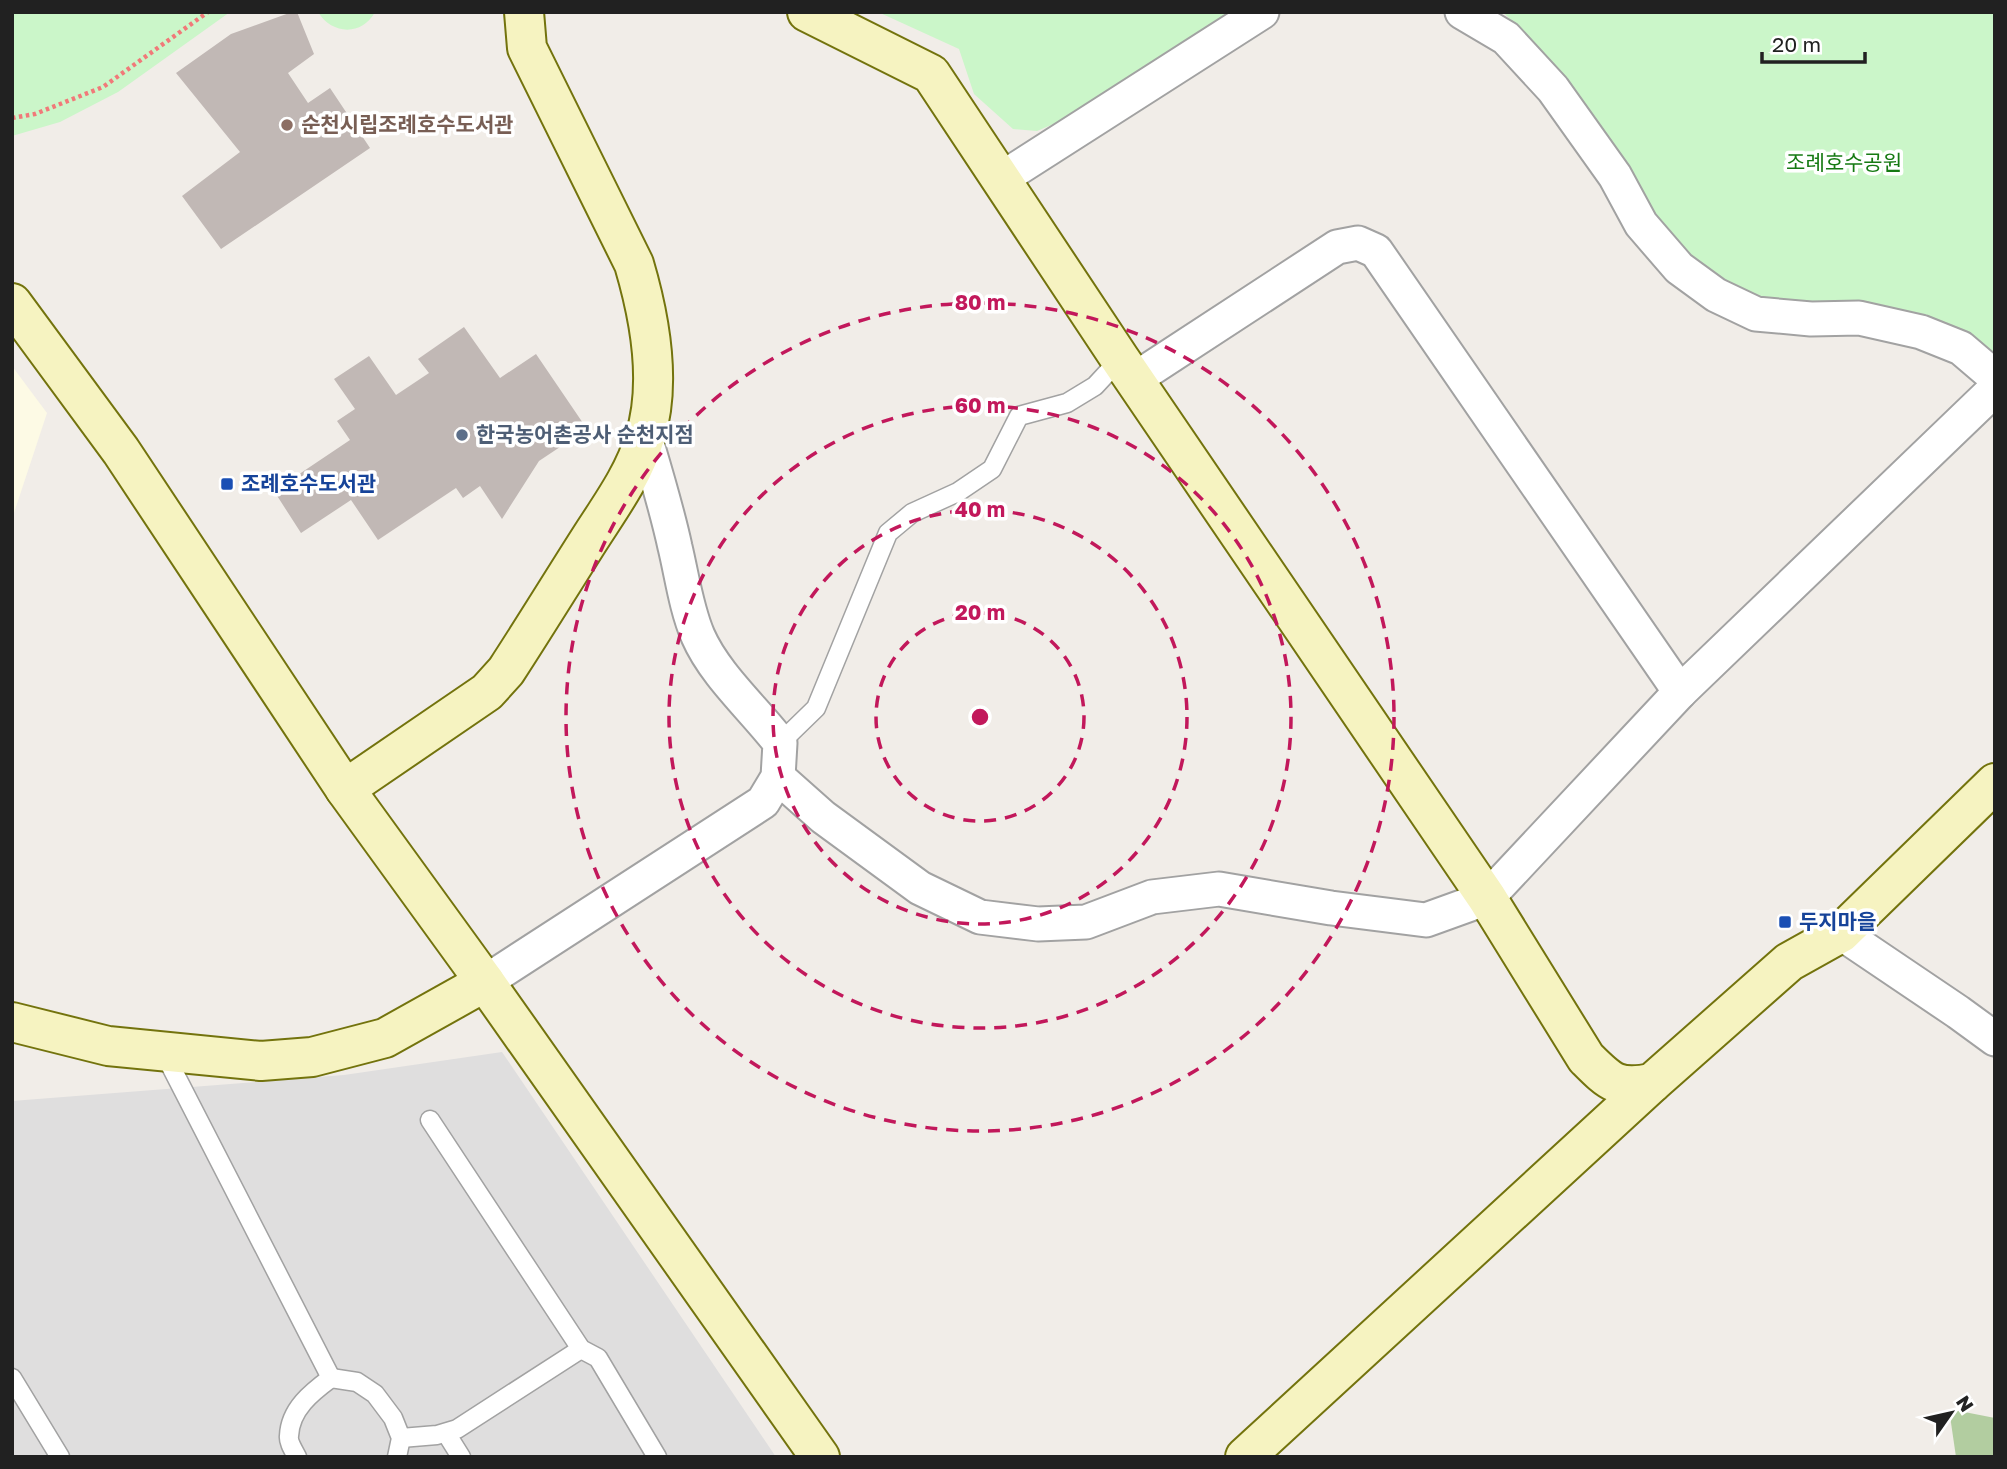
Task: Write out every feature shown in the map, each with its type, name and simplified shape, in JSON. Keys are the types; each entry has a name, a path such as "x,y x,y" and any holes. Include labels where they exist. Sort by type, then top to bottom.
{"street":[{"path":"345,789 486,692 506,671 628,480 645,437 653,382 648,316 634,264 527,48 524,12"},
{"path":"807,12 931,74 1487,898 1586,1058 1606,1079 1630,1087 1652,1083"},
{"path":"1001,179 1262,12"},
{"path":"1462,12 1506,38 1553,89 1615,176 1641,224 1679,268 1716,295 1756,314 1811,319 1859,318 1921,332 1961,348 1995,377"},
{"path":"1128,369 1337,247 1358,243 1376,251 1680,692"},
{"path":"12,303 121,451 345,789 485,982 820,1457"},
{"path":"778,778 824,817 920,888 980,917 1038,924 1086,922 1152,897 1219,889 1331,908 1426,920 1487,898 1680,692 1995,389"},
{"path":"12,1023 108,1046 261,1061 312,1057 385,1038 485,982 763,802 778,778 780,743 731,687 699,637 688,605 664,497 645,437"},
{"path":"1245,1457 1652,1083 1789,962 1841,933 1995,783"},
{"path":"1841,933 1995,1039"}],"lane":[{"path":"780,743 816,708 888,533 912,513 958,492 992,469 1019,416 1067,403 1128,369"},
{"path":"163,1051 331,1378"},
{"path":"430,1120 581,1349 598,1358 657,1457"},
{"path":"401,1438 446,1433 457,1429 581,1349"},
{"path":"12,1378 61,1457"},
{"path":"297,1457 288,1438 294,1416 307,1395 331,1378 357,1382 375,1394 393,1418 401,1438 397,1457"},
{"path":"446,1433 461,1457"}],"path":[{"path":"12,118 35,114 103,87 208,12"}],"shaded area":[{"path":"12,366 47,413 12,519"},
{"path":"502,1052 776,1457 12,1457 12,1101 344,1075"}],"green space":[{"path":"12,12 230,12 118,92 60,122 12,136"},
{"path":"318,12 375,12 363,25 347,30 331,25"},
{"path":"878,12 1238,12 1084,111 1037,131 1013,129 974,94 959,49"},
{"name":"조례호수공원","path":"1503,12 1995,12 1995,357 1786,303 1736,293 1679,258 1569,81"},
{"path":"1949,1409 1995,1418 1995,1457 1956,1457"}],"building":[{"name":"순천시립조례호수도서관","path":"297,12 314,54 288,73 308,103 330,88 370,148 221,249 182,196 240,152 176,73 231,34"},
{"name":"한국농어촌공사 순천지점","path":"464,327 500,378 536,354 587,429 539,461 502,519 480,486 463,498 456,488 378,540 351,500 301,533 274,491 350,440 337,421 355,409 334,379 369,356 396,395 429,373 418,359"}],"place":[{"name":"순천시립조례호수도서관","path":"287,125"},
{"name":"한국농어촌공사 순천지점","path":"462,435"},
{"name":"조례호수도서관","path":"227,484"},
{"name":"두지마을","path":"1785,922"}]}
